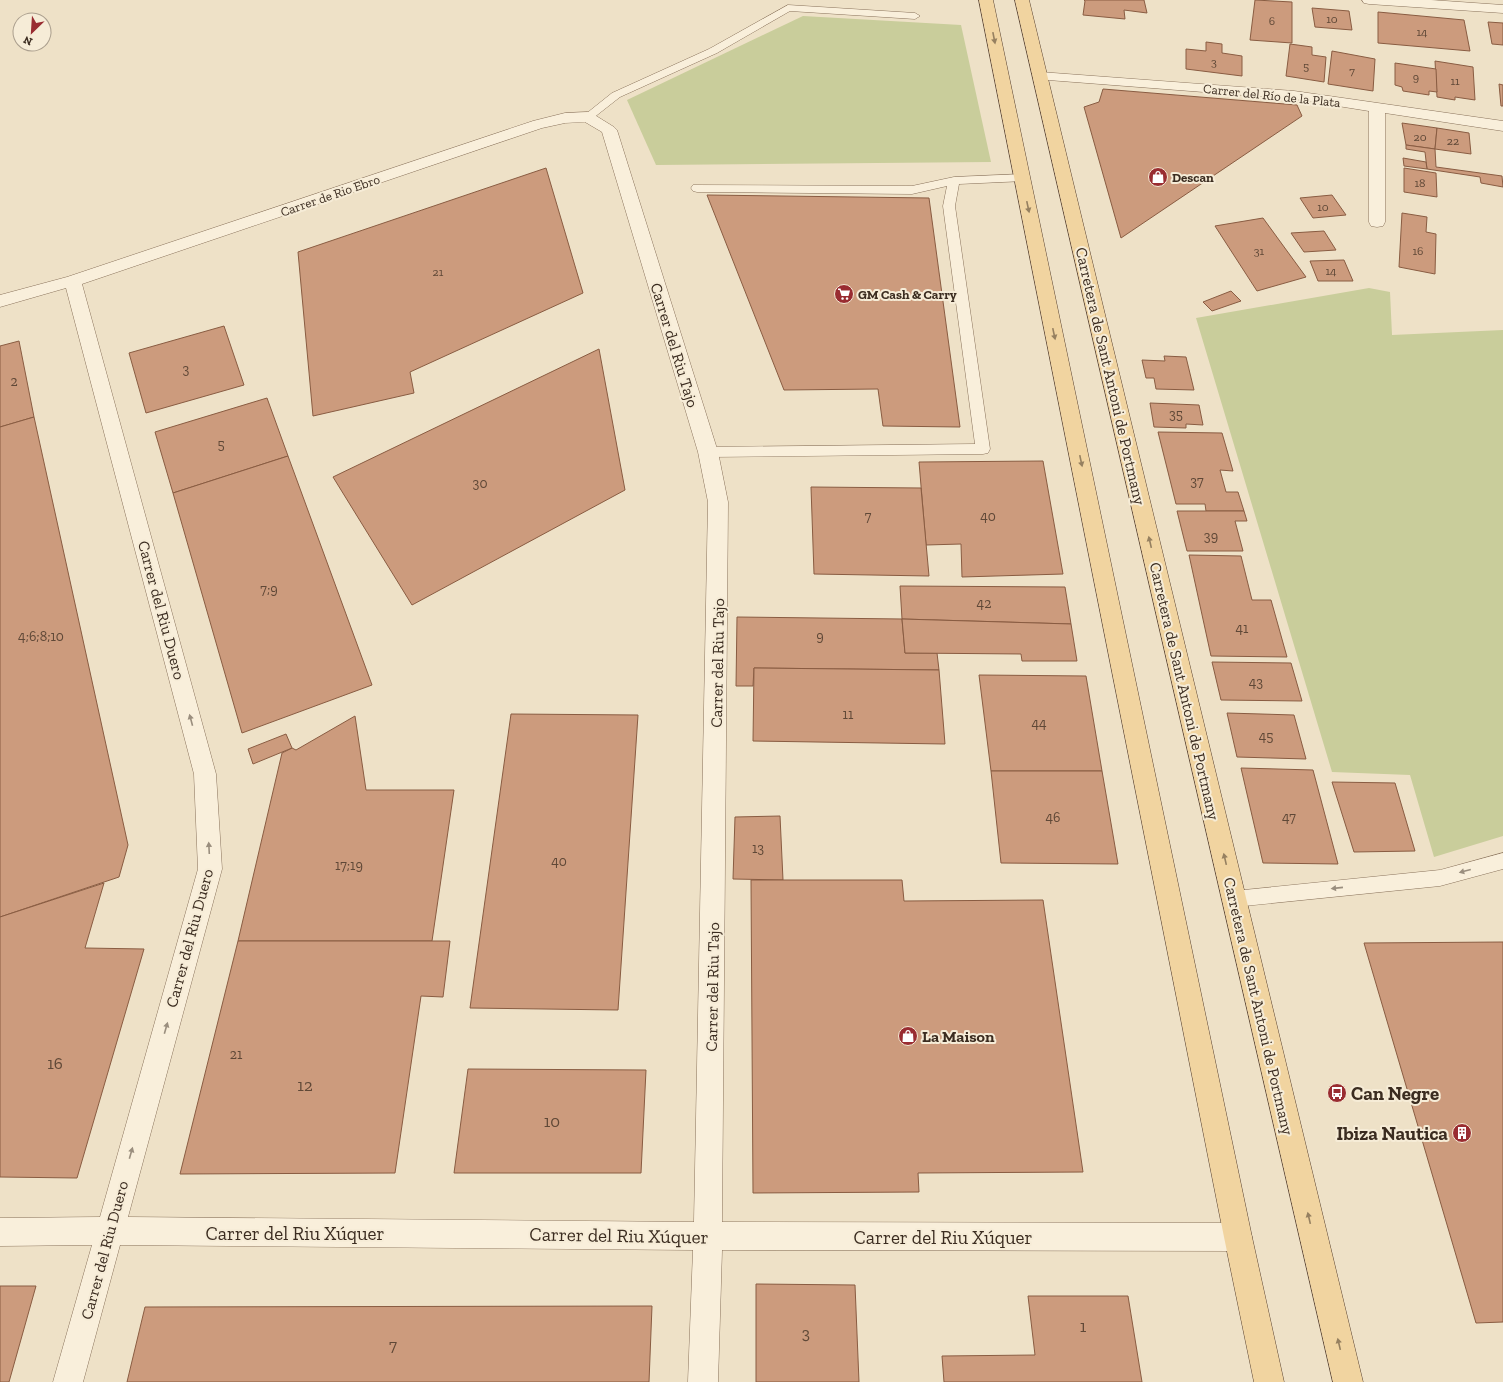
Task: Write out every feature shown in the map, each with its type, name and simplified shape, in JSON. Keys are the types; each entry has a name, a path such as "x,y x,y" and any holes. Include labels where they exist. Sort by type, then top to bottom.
{"main road":[{"path":"986,0 1238,1237 1269,1382"},
{"name":"Carretera de Sant Antoni de Portmany","path":"1022,0 1348,1382"}],"street":[{"path":"1369,0 1503,9"},
{"name":"Carrer del Río de la Plata","path":"1040,76 1294,95 1503,126"},
{"path":"1377,107 1377,222"},
{"name":"Carrer de Rio Ebro","path":"0,301 73,281 538,124 565,118 588,118"},
{"name":"Carrer del Riu Tajo","path":"588,118 610,130 708,452 718,502 708,1236 703,1382"},
{"name":"Carrer del Riu Duero","path":"68,1382 210,869 205,774 73,281"},
{"name":"Carrer del Riu Xúquer","path":"0,1232 109,1231 708,1236 1238,1237"}],"lane":[{"path":"588,118 616,95 713,51 788,8 915,16"},
{"path":"696,188 912,190 954,181 1022,178"},
{"path":"708,452 983,449 949,206 954,181"},
{"path":"1234,898 1440,878 1503,861"}],"green space":[{"path":"803,16 961,25 991,162 656,165 627,100"},
{"path":"1369,288 1390,292 1392,335 1503,330 1503,836 1434,857 1410,775 1332,772 1196,318"}],"building":[{"path":"1084,0 1144,0 1147,13 1124,10 1125,19 1083,15"},
{"path":"1255,0 1292,2 1292,43 1250,40"},
{"path":"1312,8 1349,11 1352,30 1315,27"},
{"path":"1378,12 1464,20 1470,51 1378,43"},
{"path":"1488,22 1503,23 1503,45 1492,44"},
{"path":"1206,42 1222,44 1222,53 1242,56 1242,76 1186,69 1186,49 1206,51"},
{"path":"1290,44 1312,47 1312,55 1326,57 1324,82 1286,76"},
{"path":"1332,51 1375,59 1373,91 1328,84"},
{"path":"1435,61 1473,67 1475,100 1455,97 1455,100 1437,97"},
{"path":"1395,63 1436,69 1437,92 1429,91 1429,95 1403,91 1402,87 1395,85"},
{"path":"1499,84 1503,85 1503,106 1501,106"},
{"name":"Descan","path":"1103,89 1297,105 1302,116 1121,238 1084,107 1099,102"},
{"path":"1402,123 1437,128 1435,149 1406,145"},
{"path":"1437,128 1469,133 1471,154 1435,149"},
{"path":"1406,145 1435,149 1436,167 1502,176 1503,187 1481,183 1480,177 1427,169 1425,152 1406,149"},
{"path":"1403,158 1426,162 1427,169 1404,166"},
{"path":"546,168 583,293 410,372 414,393 313,416 298,252"},
{"path":"1404,168 1436,173 1437,197 1404,192"},
{"name":"GM Cash & Carry","path":"707,195 929,198 960,427 883,426 878,389 784,390"},
{"path":"1332,195 1346,215 1313,218 1300,198"},
{"path":"1402,213 1427,217 1426,232 1436,234 1435,274 1399,267"},
{"path":"1263,218 1306,277 1257,291 1215,226"},
{"path":"1324,231 1336,250 1304,252 1291,233"},
{"path":"1344,260 1353,281 1318,281 1310,261"},
{"path":"1231,291 1241,301 1212,311 1203,302"},
{"path":"224,326 244,385 146,413 129,353"},
{"path":"19,341 34,417 0,427 0,346"},
{"path":"599,349 625,490 412,605 333,477"},
{"path":"1164,356 1186,357 1194,390 1156,389 1154,378 1146,378 1142,360 1165,361"},
{"path":"267,398 288,456 173,493 155,432"},
{"path":"1150,403 1199,405 1203,425 1186,424 1186,428 1154,427"},
{"path":"34,417 128,845 119,877 0,917 0,427"},
{"path":"1158,432 1222,433 1233,471 1220,470 1226,492 1238,492 1244,511 1206,511 1205,504 1176,504"},
{"path":"288,456 372,685 242,733 173,493"},
{"path":"1043,461 1063,574 962,577 961,544 926,545 919,462"},
{"path":"811,487 921,488 929,576 814,574"},
{"path":"1177,511 1244,511 1247,521 1235,521 1243,551 1187,551"},
{"path":"1189,555 1241,556 1252,600 1271,600 1287,657 1211,656"},
{"path":"900,586 1065,587 1071,624 902,619"},
{"path":"737,617 902,619 905,653 937,653 939,670 754,668 753,686 736,686"},
{"path":"902,619 1071,624 1077,661 1022,661 1021,654 905,653"},
{"path":"1212,662 1291,663 1302,701 1221,700"},
{"path":"754,668 939,670 945,744 753,741"},
{"path":"979,675 1086,676 1102,771 991,771"},
{"path":"1227,713 1294,715 1306,759 1237,757"},
{"path":"511,714 638,715 618,1010 470,1008"},
{"path":"355,716 366,790 454,790 432,941 238,941 282,753 292,748 296,750"},
{"path":"286,734 292,748 253,764 248,749"},
{"path":"1241,768 1313,770 1338,864 1263,863"},
{"path":"991,771 1102,771 1118,864 1001,863"},
{"path":"1332,782 1395,783 1415,851 1354,852"},
{"path":"780,816 783,880 733,879 735,817"},
{"name":"La Maison","path":"751,880 902,880 904,901 1043,900 1083,1172 918,1173 919,1192 753,1193"},
{"path":"104,883 85,948 144,949 77,1178 0,1177 0,917"},
{"path":"238,941 450,941 443,997 421,996 395,1173 180,1174"},
{"name":"Ibiza Nautica","path":"1503,942 1503,1322 1476,1323 1364,943"},
{"path":"468,1069 646,1070 641,1173 454,1173"},
{"path":"756,1284 855,1285 859,1382 756,1382"},
{"path":"0,1286 36,1286 9,1382 0,1382"},
{"path":"1028,1296 1128,1296 1142,1382 944,1382 942,1356 1035,1355"},
{"path":"652,1306 649,1382 127,1382 145,1307"}],"place":[{"name":"Descan","path":"1158,177"},
{"name":"GM Cash & Carry","path":"844,294"},
{"name":"La Maison","path":"908,1036"},
{"name":"Can Negre","path":"1337,1093"},
{"name":"Ibiza Nautica","path":"1462,1133"}]}
